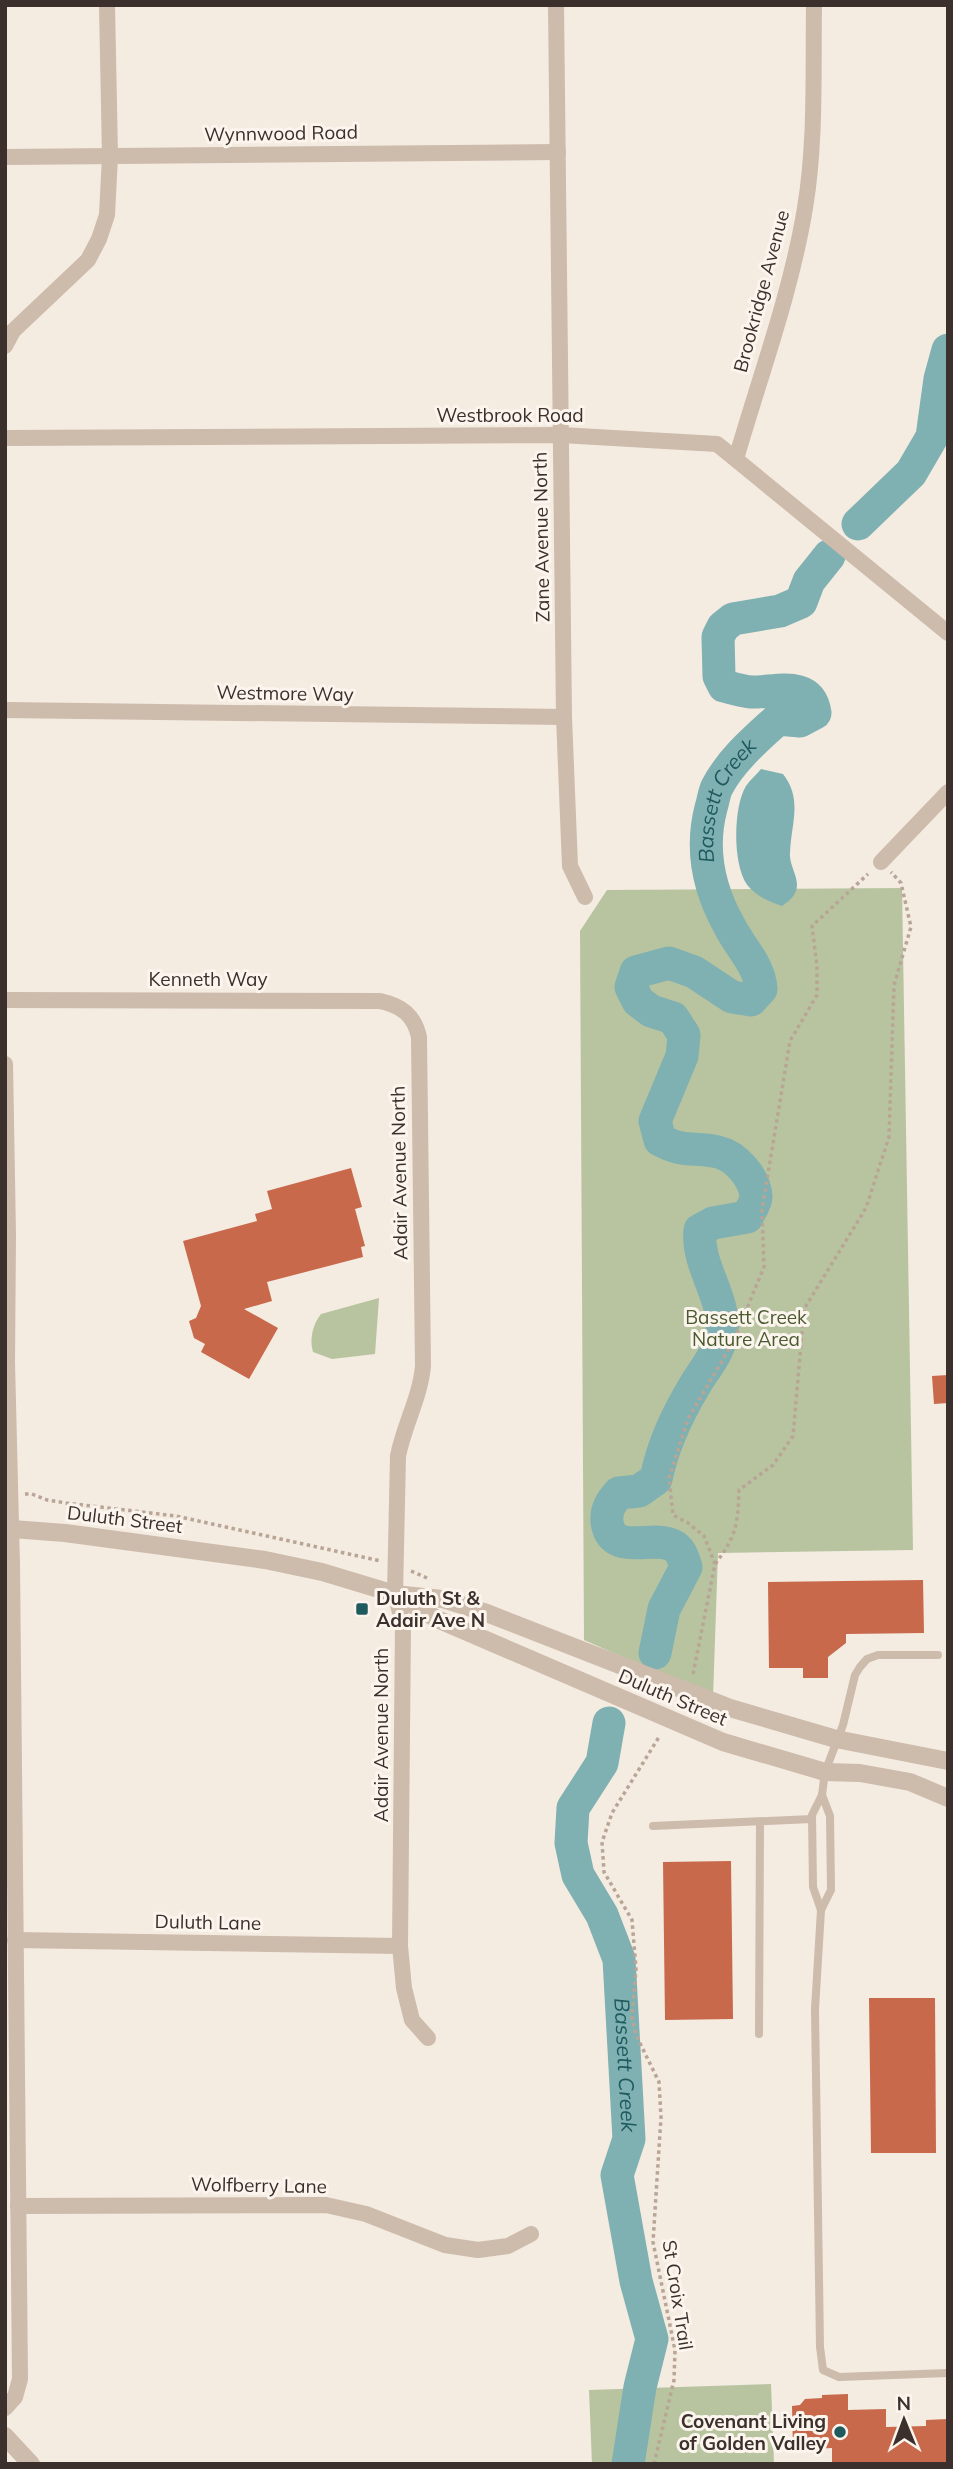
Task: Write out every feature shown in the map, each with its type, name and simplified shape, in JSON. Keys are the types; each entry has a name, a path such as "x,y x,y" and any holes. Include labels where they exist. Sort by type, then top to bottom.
{"street":[{"path":"5,345 13,331 72,278 94,250 107,215 110,156 107,5"},
{"name":"Zane Avenue North","path":"556,5 564,718 570,866 585,897"},
{"name":"Brookridge Avenue","path":"736,459 793,267 806,206 811,142 814,5"},
{"name":"Wynnwood Road","path":"5,157 558,152"},
{"name":"Westbrook Road","path":"5,438 561,435 717,444 948,633"},
{"name":"Westmore Way","path":"5,710 564,718"},
{"path":"881,862 948,792"},
{"name":"Kenneth Way","path":"5,1000 380,1001 394,1004 408,1013"},
{"name":"Adair Avenue North","path":"408,1013 416,1023 419,1037 423,1366 419,1393 401,1440 398,1457 395,1594 403,1624 400,1946 404,1988 412,2020 428,2038"},
{"path":"5,1064 8,1235 7,1528 20,2379 15,2397 5,2408"},
{"name":"Duluth Street","path":"7,1528 77,1534 265,1560 322,1572 395,1594 442,1599 484,1612 720,1704 836,1739 948,1761"},
{"name":"Duluth Street","path":"395,1594 437,1619 723,1742 825,1772 860,1773 909,1782 948,1798"},
{"name":"Duluth Lane","path":"15,1940 400,1946"},
{"name":"Wolfberry Lane","path":"18,2206 326,2205 366,2214 445,2245 478,2250 508,2246 531,2234"},
{"path":"5,2436 32,2464"}],"lane":[{"path":"938,1655 878,1655 867,1660 855,1675 843,1724 825,1772 822,1796 812,1819 813,1887 821,1910 815,2033 820,2347 823,2371 839,2377 948,2373"},
{"path":"821,1910 831,1890 830,1816 822,1796"},
{"path":"653,1826 812,1819"},
{"path":"759,2034 760,1822"}],"path":[{"path":"692,1682 715,1564 733,1539 739,1514 739,1490 774,1465 793,1436 804,1310 866,1208 889,1137 894,985 911,927 901,883 881,862 812,926 817,995 790,1041 762,1210 764,1267 733,1342 688,1419 669,1478 673,1515 704,1536 715,1564"},
{"name":"St Croix Trail","path":"654,2464 674,2380 675,2350 653,2242 661,2117 659,2082 636,2035 632,2017 636,1969 632,1920 604,1872 602,1842 612,1813 659,1737"}],"green space":[{"name":"Bassett Creek Nature Area","path":"902,888 913,1550 718,1553 713,1697 584,1640 580,931 607,890"},
{"path":"379,1298 375,1354 332,1359 313,1352 312,1332 321,1314"},
{"path":"771,2384 774,2464 592,2464 589,2390"}],"water":[{"path":"761,769 783,774 793,793 790,857 797,889 782,906 764,899 749,887 743,878 737,852 737,822 742,796"}],"building":[{"path":"351,1168 362,1207 355,1209 365,1246 361,1247 363,1257 267,1282 272,1301 244,1309 278,1328 249,1379 201,1352 205,1344 194,1338 189,1321 196,1318 201,1306 183,1241 257,1221 255,1214 272,1209 267,1191"},
{"path":"948,1375 948,1403 934,1404 932,1376"},
{"path":"923,1580 924,1633 846,1634 846,1643 828,1657 828,1678 803,1678 803,1668 769,1668 768,1582"},
{"path":"731,1861 733,2019 665,2020 663,1862"},
{"path":"869,1998 935,1998 936,2153 871,2153"},
{"name":"Covenant Living of Golden Valley","path":"848,2394 848,2410 886,2409 886,2427 926,2426 926,2420 948,2419 948,2464 832,2464 832,2448 793,2450 792,2406 800,2405 805,2399 822,2398 822,2395"}],"waterway":[{"name":"Bassett Creek","path":"858,524 911,473 932,437 940,379 948,350"},
{"name":"Bassett Creek","path":"655,1653 664,1609 686,1567 684,1560 680,1551 672,1545 633,1543 616,1539 610,1533 607,1513 619,1493 639,1491 656,1479 677,1419 714,1356 721,1338 721,1310 703,1258 700,1230 713,1223 747,1217 756,1197 748,1175 738,1163 725,1154 677,1147 660,1140 655,1121 682,1056 684,1035 673,1018 651,1011 638,1001 631,987 636,972 669,963 694,972 732,997 751,1000 761,989 757,972 723,913 712,884 708,869 708,824 717,787 744,750 778,719 800,721 815,713 812,702 799,692 751,692 724,686 719,676 718,637 723,627 733,619 780,611 801,602 809,581 829,556"},
{"name":"Bassett Creek","path":"609,1723 602,1763 573,1808 571,1843 578,1875 602,1915 619,1959 629,2139 617,2175 636,2281 652,2339 640,2387 628,2464"}],"place":[{"name":"Duluth St & Adair Ave N","path":"362,1609"},
{"name":"Covenant Living of Golden Valley","path":"840,2432"}]}
